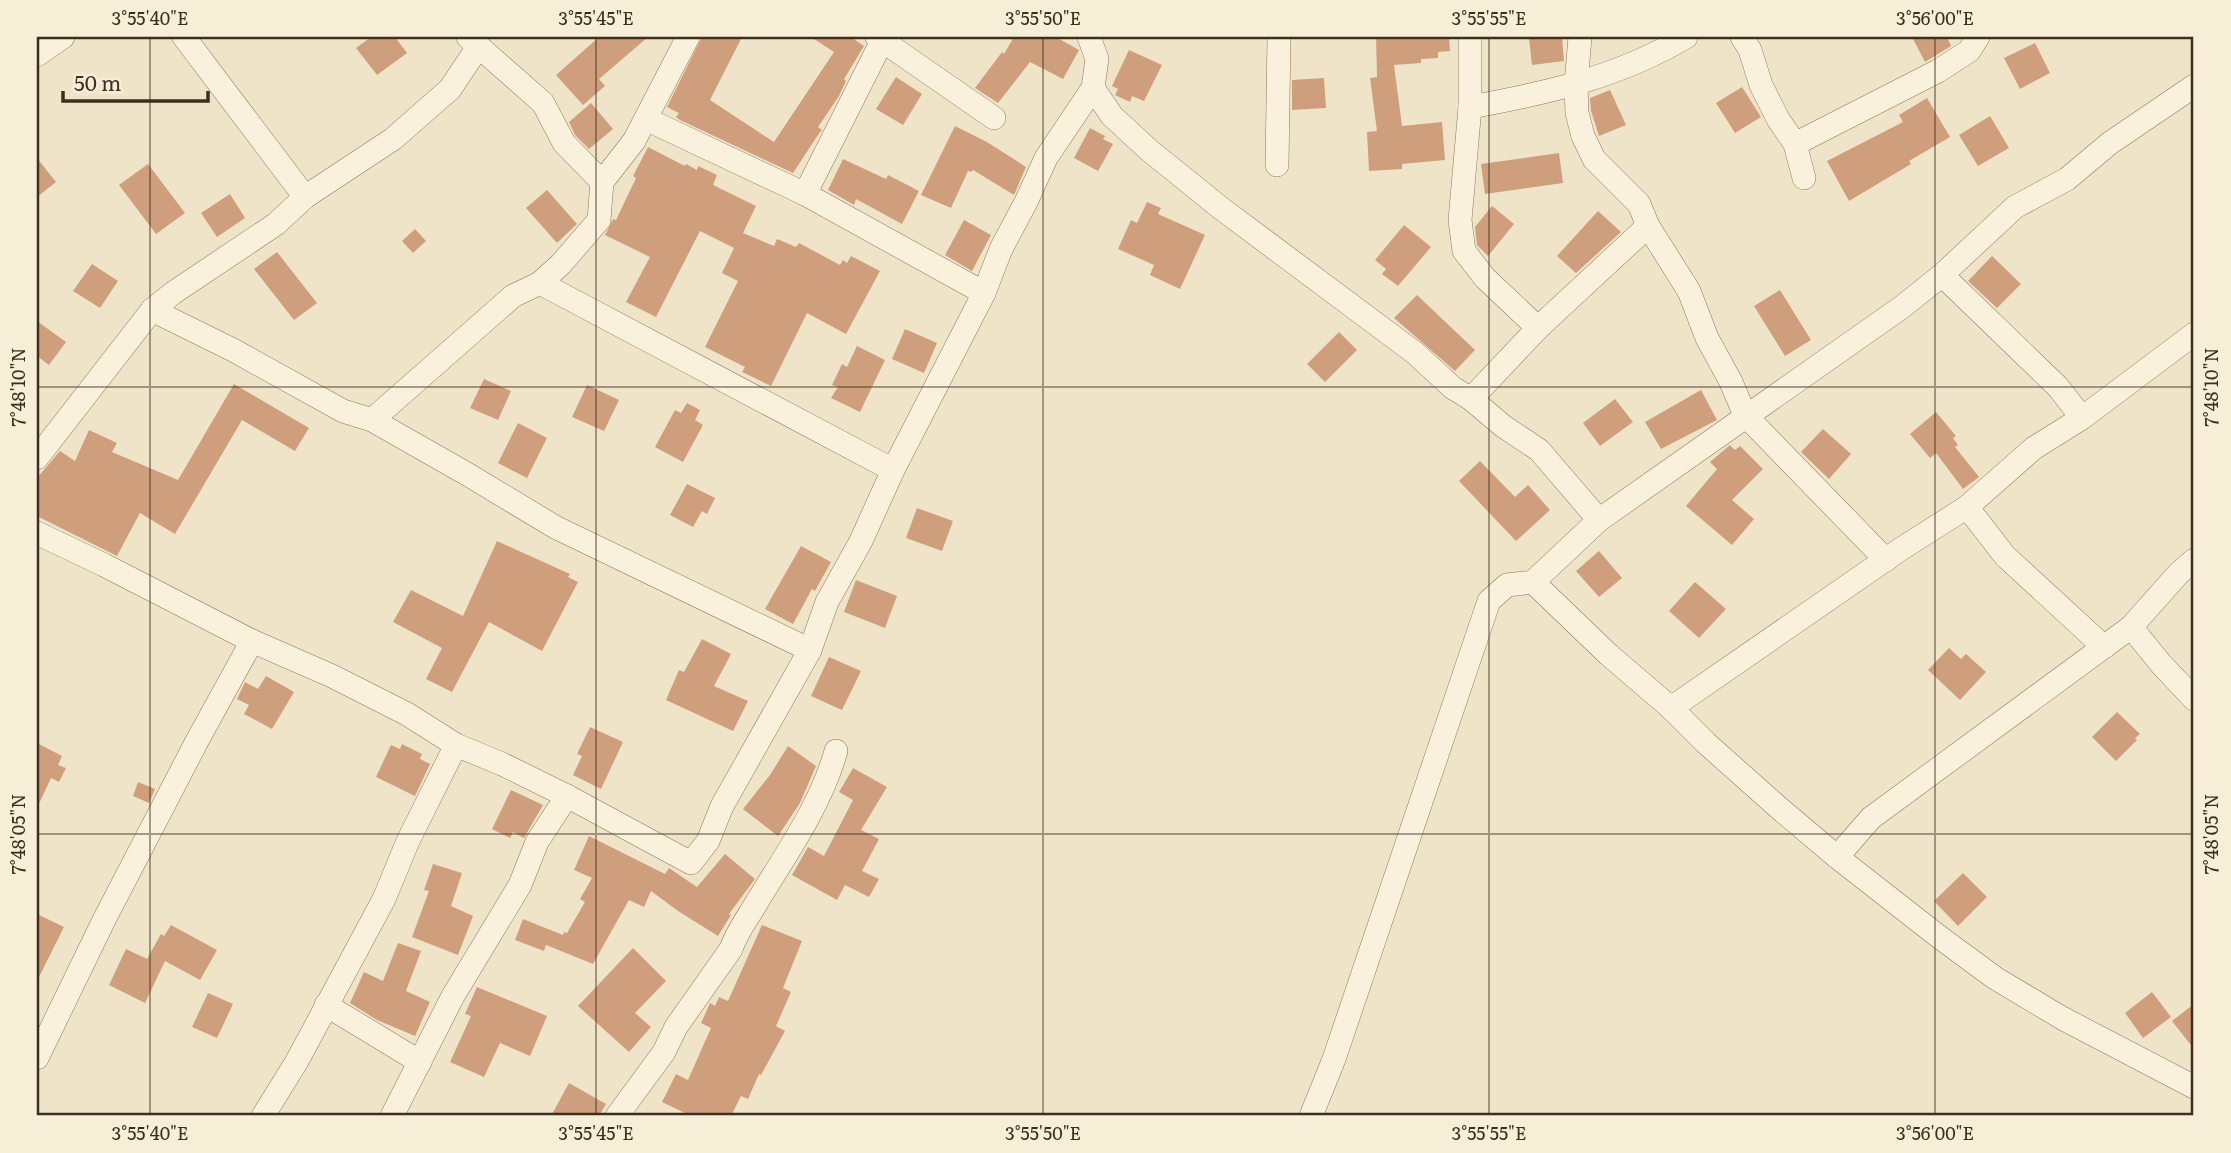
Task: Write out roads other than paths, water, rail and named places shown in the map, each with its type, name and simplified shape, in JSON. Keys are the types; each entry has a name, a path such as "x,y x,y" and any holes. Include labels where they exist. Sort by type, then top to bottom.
{"street":[{"path":"37,55 63,37"},
{"path":"184,37 306,197"},
{"path":"372,421 513,296 540,283 561,264 599,220 602,182 634,141 688,37"},
{"path":"37,533 252,641 332,676 407,714 456,744 567,796 691,863 708,841 722,806 810,650 827,603 861,541 893,470 984,293 1001,249 1046,158 1093,88 1097,59 1089,37"},
{"path":"1277,165 1279,37"},
{"path":"1470,37 1470,107 1460,220 1464,251 1485,278 1538,328"},
{"path":"1580,37 1576,85 1577,113 1583,136 1594,159 1639,204 1648,226 1689,291 1707,338 1745,415 1886,560"},
{"path":"1470,107 1576,85 1624,68 1686,37"},
{"path":"1742,37 1750,50 1761,85 1794,144 1804,178"},
{"path":"1794,144 1938,71 1969,51 1978,37"},
{"path":"805,194 879,39 994,118"},
{"path":"37,457 152,310 194,278 276,224 306,197 393,139 450,89 473,42 543,103 564,143 602,182"},
{"path":"1311,1116 1334,1059 1489,601 1507,585 1533,582 1599,520 1745,415 1845,348 1942,275 2015,207 2067,179 2110,143 2194,86"},
{"path":"1093,88 1112,116 1150,151 1222,209 1415,353 1453,388 1471,398 1503,426 1539,450 1599,520"},
{"path":"646,119 805,194 984,293"},
{"path":"1471,398 1538,328 1648,226"},
{"path":"1942,275 2058,387 2082,418"},
{"path":"540,283 893,470"},
{"path":"152,310 233,350 343,411 372,421 555,527 810,650"},
{"path":"1671,708 1967,507 2034,449 2082,418 2194,334"},
{"path":"1967,507 2005,556 2104,647"},
{"path":"1837,857 1871,818 2131,627 2194,560"},
{"path":"1533,582 1706,743 1837,857 1995,978 2062,1018 2194,1087"},
{"path":"2131,627 2194,699"},
{"path":"37,1058 197,741 252,641"},
{"path":"263,1116 297,1061 384,898 456,744"},
{"path":"617,1116 664,1052 692,1002 731,949 736,934 756,905 830,774 836,751"},
{"path":"392,1116 453,996 520,885 537,842 567,796"},
{"path":"326,1005 420,1062"}]}
